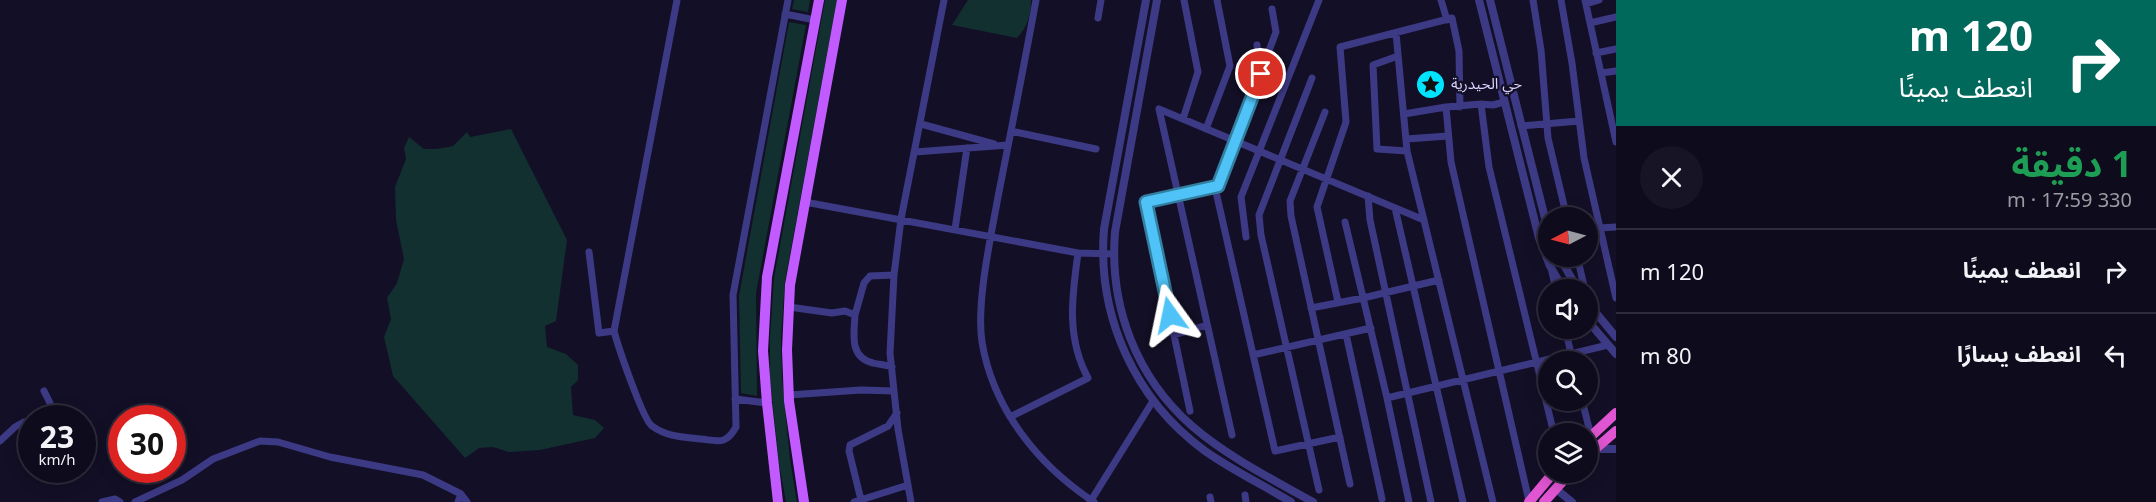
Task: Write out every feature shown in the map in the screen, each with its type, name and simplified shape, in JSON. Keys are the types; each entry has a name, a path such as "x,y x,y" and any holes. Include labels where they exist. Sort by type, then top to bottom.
{"highway":[{"path":"1598,430 1616,413"},
{"path":"1598,447 1616,430"},
{"path":"1529,502 1545,483"},
{"path":"1544,502 1563,497"}],"main road":[{"path":"778,502 766,403 764,351 767,278 819,0"},
{"path":"804,502 789,395 787,350 790,285 842,0"}],"street":[{"path":"676,0 614,331 621,357 649,425 668,436 722,442 730,437 736,427 733,295 788,0"},
{"path":"912,502 897,413 890,353 894,275 901,219 944,0"},
{"path":"1036,0 991,236 982,302 982,340 993,385 1010,417 1030,446 1091,501 1153,401"},
{"path":"1098,18 1101,0"},
{"path":"1146,0 1107,209 1103,254 1107,297 1120,343 1132,368 1153,401 1170,421 1207,452 1291,502"},
{"path":"1157,0 1116,221 1114,254 1120,307 1132,344 1145,371 1167,400 1208,439 1313,502"},
{"path":"1183,119 1198,72 1184,0"},
{"path":"1206,129 1230,66 1217,0"},
{"path":"1246,237 1241,197 1319,0"},
{"path":"1441,0 1447,20"},
{"path":"1479,0 1538,232"},
{"path":"1490,0 1542,207"},
{"path":"1533,0 1541,50 1546,124 1565,207"},
{"path":"1561,0 1584,158 1616,294"},
{"path":"1599,0 1585,2 1616,142"},
{"path":"1272,9 1276,32 1216,192 1275,450 1340,437"},
{"path":"785,14 815,20"},
{"path":"1590,23 1616,17"},
{"path":"1338,302 1317,207 1346,122 1340,47 1452,18 1459,51 1460,107"},
{"path":"1396,33 1407,151 1493,502"},
{"path":"1257,45 1261,74"},
{"path":"1596,53 1616,49"},
{"path":"1398,56 1373,65 1377,149 1407,151"},
{"path":"1601,73 1616,71"},
{"path":"1312,78 1259,215 1261,235 1319,490"},
{"path":"1501,89 1511,86"},
{"path":"1404,114 1446,107 1493,105 1504,102"},
{"path":"1608,104 1616,102"},
{"path":"1481,104 1489,167 1551,423"},
{"path":"1446,107 1451,162 1529,502"},
{"path":"1232,435 1159,109 1424,220"},
{"path":"1325,112 1290,201 1291,216 1350,484"},
{"path":"1521,126 1579,121"},
{"path":"921,124 999,146"},
{"path":"1122,129 1133,131"},
{"path":"1011,131 1096,149"},
{"path":"1406,139 1448,136"},
{"path":"915,153 1008,145"},
{"path":"955,229 967,148"},
{"path":"1190,411 1146,202 1218,186"},
{"path":"1368,196 1370,220 1431,502"},
{"path":"805,202 1078,253 1114,254"},
{"path":"1395,208 1463,502"},
{"path":"1346,222 1409,502"},
{"path":"1599,228 1616,227"},
{"path":"589,252 599,333 614,331"},
{"path":"1010,417 1088,378 1078,357 1072,327 1072,295 1078,253"},
{"path":"892,367 873,363 858,356 854,348 855,315 864,283 870,276 894,275"},
{"path":"1311,308 1439,280"},
{"path":"789,307 832,313 845,311 855,315"},
{"path":"1598,315 1616,337"},
{"path":"1174,334 1207,325"},
{"path":"1253,355 1371,328"},
{"path":"1598,333 1616,354"},
{"path":"1346,334 1382,499"},
{"path":"1591,351 1608,345"},
{"path":"1387,398 1537,362"},
{"path":"789,395 861,390 894,391"},
{"path":"44,391 50,405"},
{"path":"735,399 766,403"},
{"path":"897,413 888,426 850,445 849,452 857,501 908,486"},
{"path":"0,441 18,425"},
{"path":"135,502 182,480 213,459 260,441 278,442 330,457 423,475 461,494 467,502"},
{"path":"1598,452 1616,449"},
{"path":"458,502 461,494"},
{"path":"102,502 115,500 120,502"}],"green space":[{"path":"794,0 810,0 808,12 792,9"},
{"path":"825,0 837,0 785,281 781,338 782,379 790,460 797,502 786,502 779,463 770,378 774,278"},
{"path":"968,0 1031,0 1028,21 1017,38 952,25"},
{"path":"789,22 806,25 756,293 757,396 741,393 739,296"},
{"path":"511,129 567,240 556,321 545,326 547,347 566,354 578,365 578,380 571,387 573,415 595,420 604,428 595,438 540,450 509,452 493,447 479,448 465,458 393,376 384,337 391,319 387,298 397,283 404,259 396,220 395,187 406,159 404,148 409,137 424,149 437,149 453,146 467,132 470,137"}],"place":[{"name":"حي الحيدرية","path":"1430,84"}],"route":[{"path":"1170,315 1146,202 1218,186 1261,74"}]}
